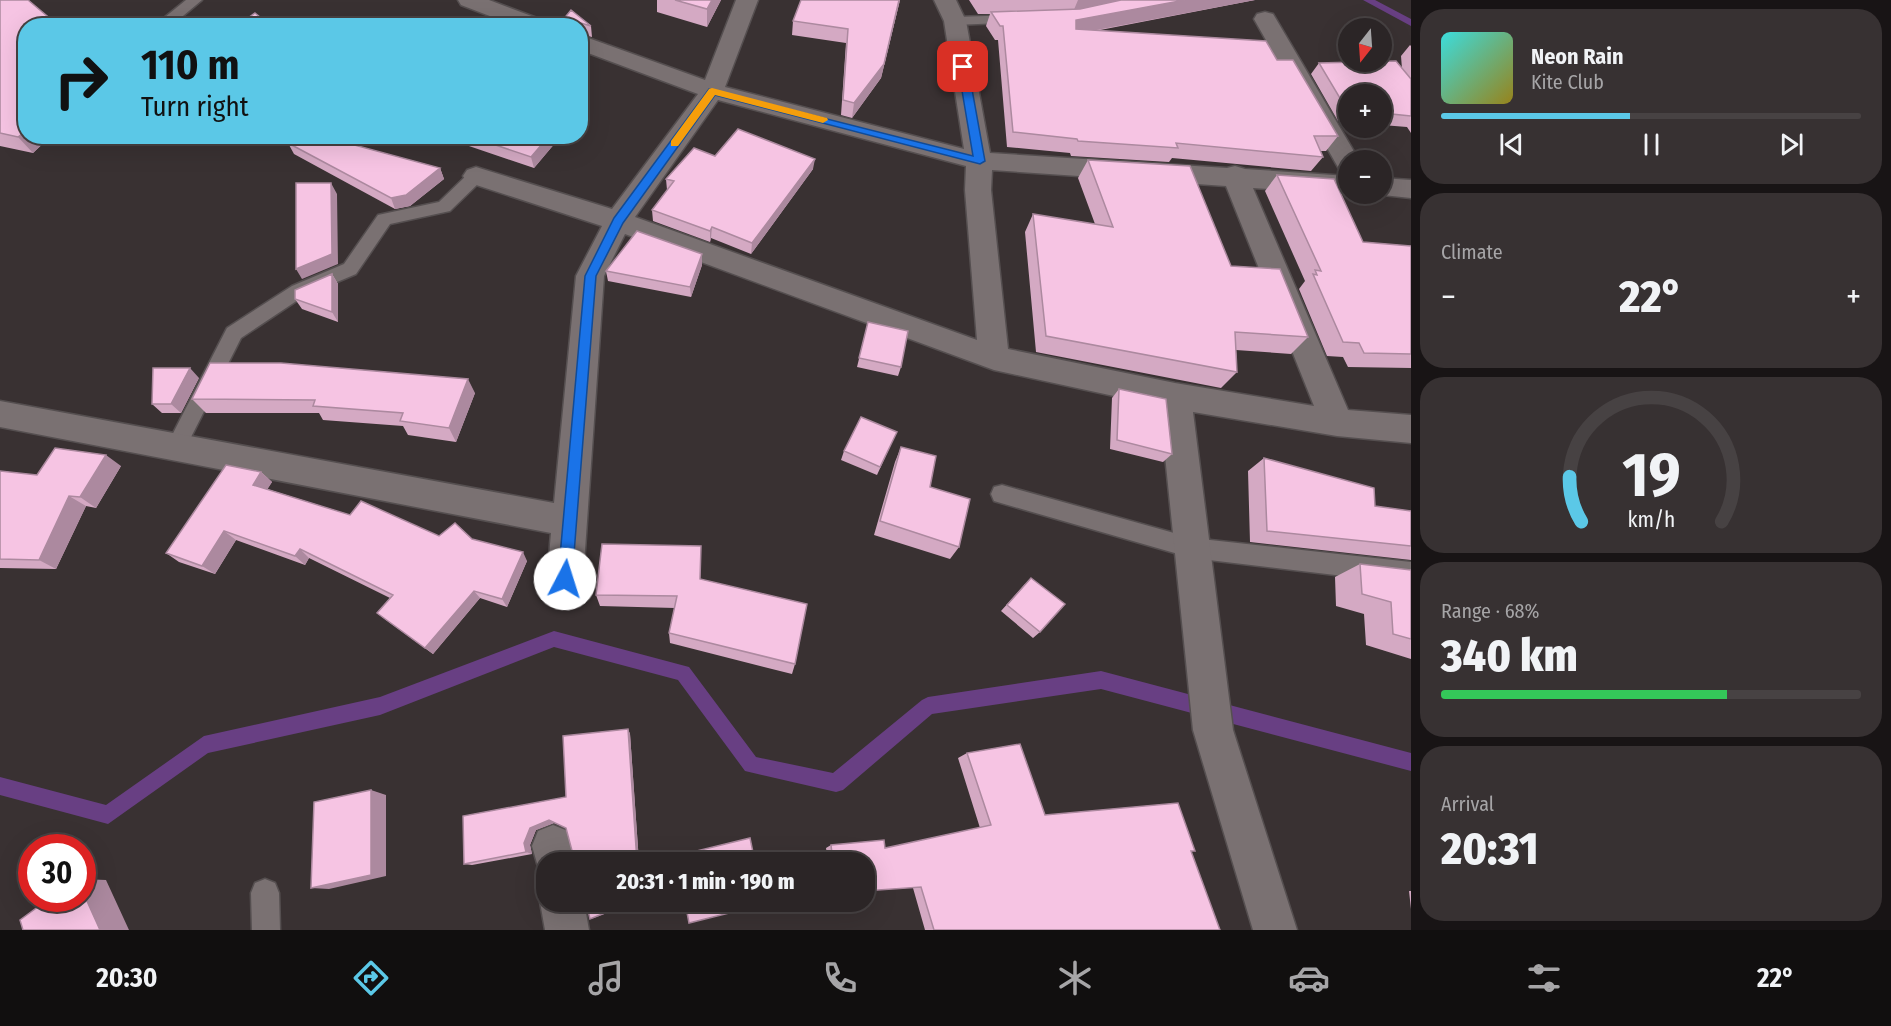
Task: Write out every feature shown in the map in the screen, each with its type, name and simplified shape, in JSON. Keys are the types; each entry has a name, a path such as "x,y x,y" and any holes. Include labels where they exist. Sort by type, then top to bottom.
{"street":[{"path":"469,0 516,18"},
{"path":"565,579 590,276 618,221 712,91 747,0"},
{"path":"950,10 980,161 978,190 993,358"},
{"path":"1265,18 1341,150"},
{"path":"588,45 712,91 980,161 1235,175 1338,183"},
{"path":"1235,175 1337,423"},
{"path":"476,176 618,221 993,358 1174,396 1337,423 1411,429"},
{"path":"1392,188 1411,189"},
{"path":"1174,396 1213,730 1275,930"},
{"path":"0,414 570,521"},
{"path":"564,912 567,930"}],"lane":[{"path":"171,18 195,0"},
{"path":"950,10 1026,19"},
{"path":"176,447 234,333 298,291 350,270 384,219 444,207 476,176"},
{"path":"1002,494 1192,548 1411,573"},
{"path":"265,893 267,930"}],"building":[{"path":"0,0 28,0 49,18 18,18 18,137 0,133"},
{"path":"675,0 712,0 707,9"},
{"path":"801,0 899,0 884,64 854,103 843,100 848,29 793,21"},
{"path":"1121,0 1185,0 1076,20 1076,29 1266,41 1277,60 1293,60 1338,136 1314,136 1323,157 1176,143 1178,148 1078,141 1077,139 1013,132 1003,26 1000,26 991,12 1080,9"},
{"path":"571,10 581,18 564,18"},
{"path":"255,13 261,18 248,18"},
{"path":"1392,61 1396,61 1411,79 1411,116 1392,114 1392,84 1338,84 1338,95 1319,63 1338,63 1338,72 1392,72"},
{"path":"738,129 815,159 752,243 712,227 710,231 652,210 674,181 666,179 694,148 715,156"},
{"path":"290,144 351,144 440,168 406,195 391,198"},
{"path":"493,144 542,144 531,157"},
{"path":"1088,160 1190,166 1231,266 1280,269 1308,337 1235,332 1237,372 1046,336 1033,214 1113,227"},
{"path":"1277,175 1334,179 1338,188 1338,204 1346,204 1363,242 1411,246 1411,354 1364,353 1359,343 1343,342 1313,274 1317,275 1315,270 1321,271"},
{"path":"296,183 331,183 332,254 296,269"},
{"path":"637,231 702,254 690,287 606,271"},
{"path":"332,274 332,312 295,299 295,290"},
{"path":"868,322 908,331 901,367 859,358"},
{"path":"210,363 281,363 468,379 449,428 400,421 403,413 313,406 315,400 192,399"},
{"path":"153,368 190,368 171,404 152,404"},
{"path":"1119,389 1166,399 1172,454 1117,440"},
{"path":"861,417 897,432 880,467 844,451"},
{"path":"901,447 936,456 930,487 970,499 959,547 880,521"},
{"path":"55,448 106,455 80,497 69,496 39,560 0,559 0,471 37,475"},
{"path":"1264,458 1374,488 1375,506 1411,511 1411,546 1267,531"},
{"path":"226,465 261,472 253,485 350,515 361,501 439,536 455,523 472,539 523,552 502,599 474,591 425,648 377,613 393,595 300,549 295,556 224,531 202,566 166,553"},
{"path":"602,544 701,546 700,579 807,604 795,664 669,633 677,596 596,595"},
{"path":"1360,564 1411,570 1411,639 1393,634 1391,602 1362,594"},
{"path":"1031,578 1065,604 1040,632 1007,605"},
{"path":"628,729 636,852 572,852 566,828 549,820 530,828 524,843 526,852 464,864 463,816 566,797 563,736"},
{"path":"1020,744 1045,815 1178,803 1195,851 1191,851 1220,930 934,930 921,887 875,890 875,852 832,852 831,845 884,840 885,848 991,825 967,753"},
{"path":"371,790 371,875 311,888 314,802"},
{"path":"750,838 753,852 692,852"},
{"path":"31,912 92,912 100,930 23,930 20,920"},
{"path":"588,912 607,912 590,919"},
{"path":"687,912 733,912 689,923"}],"waterway":[{"path":"1368,0 1411,23"},
{"path":"0,786 108,815 204,745 380,706 554,639 683,673 751,765 836,783 928,706 1101,680 1411,762"}],"slow traffic":[{"path":"674,144 712,91 823,120"}],"route":[{"path":"565,579 590,276 618,221 712,91 980,161 963,67"}]}
